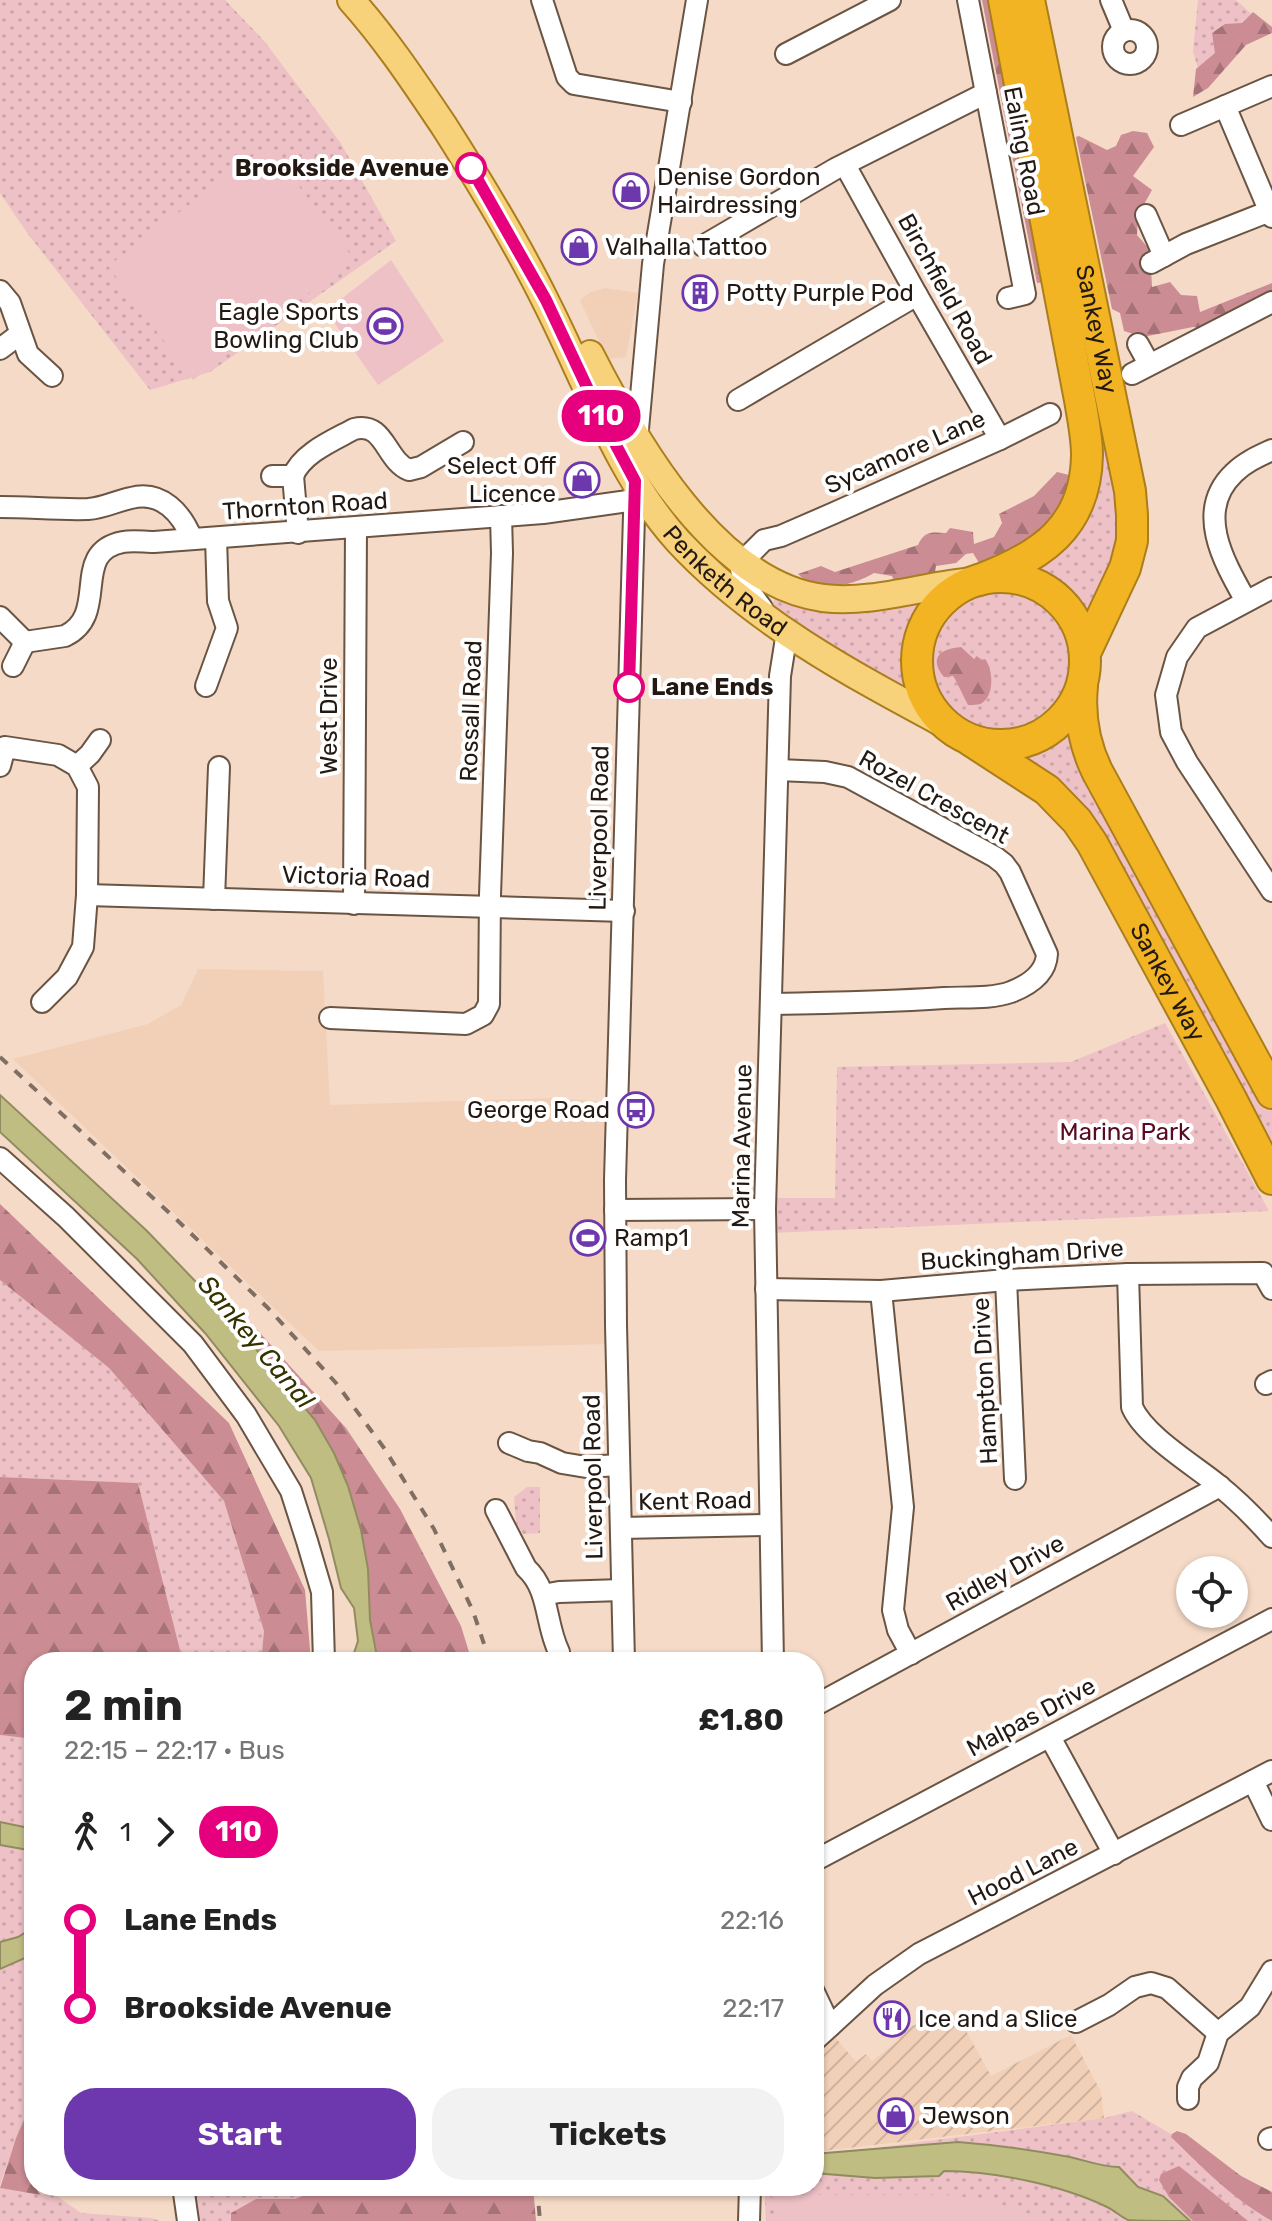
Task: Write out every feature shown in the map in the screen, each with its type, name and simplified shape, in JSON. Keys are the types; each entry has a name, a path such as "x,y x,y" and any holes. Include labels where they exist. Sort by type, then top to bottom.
{"highway":[{"name":"Sankey Way","path":"977,580 1040,551 1062,530 1078,504 1087,456 1080,400 1004,0"},
{"name":"Sankey Way","path":"1029,0 1130,375 1132,541 1125,568 1084,668 1080,708 1082,726 1091,760 1272,1093"},
{"path":"1080,400 1130,375"},
{"path":"997,577 1021,579 1045,589 1064,605 1078,627 1084,668 1073,706 1056,725 1034,739 1009,745 990,744 958,732 929,704 919,680 917,655 922,631 935,609 952,592 977,580 997,577"},
{"name":"Sankey Way","path":"958,732 1047,790 1077,821 1092,843 1272,1179"}],"main road":[{"name":"Penketh Road","path":"351,0 397,58 437,99"},
{"name":"Penketh Road","path":"373,0 411,48 471,168 637,440 705,528 743,563 768,579 796,592 822,598 895,594 977,580"},
{"name":"Penketh Road","path":"556,304 601,417 635,491 677,539 717,579 784,631 958,732"}],"street":[{"path":"542,0 570,81 578,85 681,102"},
{"name":"Liverpool Road","path":"624,1652 615,1210 637,440 652,276 697,0"},
{"path":"786,53 890,0"},
{"name":"Ealing Road","path":"968,0 1025,294 1008,298"},
{"path":"1111,0 1124,31"},
{"path":"1181,125 1272,86"},
{"path":"711,245 845,165 986,93"},
{"path":"1146,215 1157,259 1186,244 1271,214 1225,106"},
{"name":"Birchfield Road","path":"845,165 1000,439"},
{"path":"0,291 10,303 28,354 55,379"},
{"path":"739,400 917,295"},
{"path":"1130,375 1272,302"},
{"path":"0,349 20,334"},
{"path":"1130,375 1138,344"},
{"name":"Sycamore Lane","path":"743,563 770,537 781,536 1050,414"},
{"path":"298,533 283,476 354,429 362,427 375,431 398,463 409,470 421,467 465,441"},
{"path":"1246,601 1221,554 1214,519 1224,483 1246,462 1272,450"},
{"name":"Thornton Road","path":"0,507 84,509 130,498 150,497 162,501 180,515 192,539 543,513 635,491"},
{"name":"Rossall Road","path":"330,1018 466,1024 478,1020 489,1004 501,516"},
{"name":"West Drive","path":"354,904 356,528"},
{"path":"634,555 654,536 666,534 677,539"},
{"path":"768,579 766,558 770,547 781,536"},
{"path":"206,686 227,628 218,601 216,538"},
{"path":"25,642 65,636 81,623 90,600 93,566 107,548 130,541 192,539"},
{"path":"743,563 741,574 746,587 784,631"},
{"path":"1272,588 1197,628 1177,657 1166,695 1171,732 1187,762 1265,867 1272,891"},
{"path":"0,617 25,642"},
{"name":"Marina Avenue","path":"773,1652 765,1209 780,676 784,631"},
{"path":"13,666 25,642"},
{"path":"7,726 2,757 58,755 77,766 88,787 83,947 67,977 42,1002"},
{"path":"77,766 100,740"},
{"path":"214,899 219,767"},
{"name":"Rozel Crescent","path":"771,1004 999,995 1029,983 1047,964 1047,954 1010,872 995,857 848,777 825,772 778,770"},
{"name":"Victoria Road","path":"87,895 624,911"},
{"path":"0,1158 66,1217 193,1344 246,1415 291,1491 322,1592 324,1652"},
{"path":"615,1210 765,1209"},
{"name":"Buckingham Drive","path":"766,1289 881,1291 1128,1274 1263,1273 1272,1289"},
{"path":"1128,1274 1132,1407 1137,1418 1151,1433 1220,1486 1272,1537"},
{"name":"Hampton Drive","path":"1006,1280 1015,1479"},
{"path":"881,1291 903,1507 893,1610 898,1630 911,1654"},
{"path":"509,1443 562,1463 586,1467 619,1465"},
{"name":"Ridley Drive","path":"824,1701 1220,1486"},
{"path":"496,1510 543,1595 551,1637 559,1652"},
{"name":"Kent Road","path":"621,1528 770,1525"},
{"path":"543,1595 622,1590"},
{"name":"Malpas Drive","path":"824,1856 1272,1619"},
{"path":"1050,1737 1114,1854"},
{"name":"Hood Lane","path":"824,2032 875,1985 919,1954 1272,1771"},
{"path":"1253,1781 1272,1820"},
{"path":"1189,2101 1188,2087 1192,2078 1208,2063 1218,2033 1264,2003 1272,1971"},
{"path":"1076,2022 1135,1987 1151,1983 1167,1988 1218,2033"},
{"path":"824,2013 830,2026"},
{"path":"184,2196 188,2221"},
{"path":"749,2221 750,2196"}],"shaded area":[{"path":"605,288 638,293 626,357 607,359 580,300 591,292"},
{"path":"198,969 323,971 330,1105 552,1098 612,1102 613,1344 319,1351 13,1059 148,1024 181,1005"},
{"path":"0,1095 147,1231 223,1310 315,1420 348,1486 361,1530 376,1652 354,1652 358,1641 354,1608 341,1588 311,1478 279,1426 205,1333 137,1259 0,1132"},
{"path":"0,1822 24,1827 24,1849 0,1845"},
{"path":"24,1933 24,1958 0,1969 0,1942"},
{"path":"955,2011 991,2076 1071,2035 1101,2092 1104,2118 824,2151 824,2049 835,2037 856,2062 866,2054 872,2061 899,2040 897,2035 912,2026"},
{"path":"958,2142 1070,2157 1119,2167 1138,2187 1163,2196 1190,2221 1128,2220 1107,2207 1070,2192 984,2174 944,2171 939,2176 875,2178 824,2174 824,2153"}],"green space":[{"path":"0,0 225,0 265,42 340,142 396,241 210,372 150,390 28,234 0,193"},
{"path":"982,0 1000,0 1047,282 1037,283"},
{"path":"1198,0 1236,0 1259,21 1198,69 1193,51"},
{"path":"1253,12 1272,27 1272,33 1246,45 1208,88 1193,97 1196,69 1215,53 1212,33 1225,24 1242,23"},
{"path":"1133,131 1147,133 1154,147 1133,176 1152,190 1138,215 1137,235 1150,250 1152,287 1170,282 1181,295 1197,296 1200,312 1272,283 1272,297 1206,329 1193,327 1143,337 1124,331 1120,313 1112,309 1076,137 1107,150 1116,146 1121,135"},
{"path":"268,145 354,259 193,380 108,266"},
{"name":"Eagle Sports Bowling Club","path":"391,260 444,341 378,385 326,311"},
{"path":"1101,412 1124,542 1085,624 1063,593 1032,572 1097,413"},
{"path":"1057,472 1073,476 1058,521 985,567 973,553 966,554 956,563 936,566 934,578 896,586 892,576 874,573 851,583 833,586 816,585 798,574 821,566 835,572 918,545 926,535 946,533 950,528 973,532 974,544 994,537 1002,523 999,514 1034,496"},
{"path":"1000,586 1028,592 1052,608 1068,632 1074,660 1068,688 1052,712 1028,728 1000,734 972,728 948,712 932,688 926,660 932,632 948,608 972,592"},
{"path":"776,593 929,600 917,622 911,645 911,669 916,694 818,641 800,624 772,606"},
{"path":"961,647 974,659 977,656 985,659 990,669 991,688 981,704 968,705 953,676 944,677 939,670 939,655"},
{"path":"1071,721 1272,1106 1272,1162 1112,862 1015,752 1046,741"},
{"name":"Marina Park","path":"1165,1023 1269,1211 772,1233 772,1198 835,1198 837,1067 1071,1062"},
{"path":"0,1204 229,1423 305,1590 310,1652 262,1652 264,1631 224,1501 109,1368 0,1280"},
{"path":"0,1280 109,1368 224,1501 264,1631 262,1652 180,1652 138,1483 0,1477"},
{"path":"232,1302 346,1428 400,1509 461,1626 469,1652 376,1652 370,1620 368,1569 223,1310"},
{"path":"0,1477 138,1483 180,1652 24,1652 24,1738 0,1735"},
{"path":"527,1487 540,1487 540,1533 523,1534 516,1522 514,1497"},
{"path":"0,1735 24,1738 24,1827 0,1822"},
{"path":"0,1845 24,1849 24,1933 0,1942"},
{"path":"24,1958 24,2120 0,2185 0,1969"},
{"path":"1132,2111 1272,2194 1272,2221 766,2221 765,2196 824,2196 824,2155 1104,2118"},
{"path":"24,2120 24,2192 0,2188"},
{"path":"1177,2131 1186,2134 1241,2176 1272,2192 1272,2221 1231,2193 1195,2160 1171,2137"},
{"path":"1179,2166 1248,2221 1193,2221 1169,2197 1159,2180 1161,2174"},
{"path":"0,2188 24,2192 24,2196 57,2196 81,2213 160,2221 0,2221"},
{"path":"946,2195 997,2204 1046,2221 775,2221 772,2196"},
{"path":"194,2196 302,2196 295,2199 256,2199 231,2213 231,2221 196,2221"},
{"path":"302,2196 534,2196 536,2221 231,2221 231,2213 256,2199 295,2199"}],"railway":[{"path":"0,1057 268,1308 336,1383 384,1448 434,1529 473,1611 487,1652"},
{"path":"538,2196 540,2221"}],"bus line":[{"name":"110","path":"471,168 546,300 635,481 629,687"}],"place":[{"name":"Brookside Avenue","path":"471,168"},
{"name":"Denise Gordon Hairdressing","path":"631,191"},
{"name":"Valhalla Tattoo","path":"579,247"},
{"name":"Potty Purple Pod","path":"700,293"},
{"name":"Eagle Sports Bowling Club","path":"385,326"},
{"name":"Select Off Licence","path":"582,480"},
{"name":"Lane Ends","path":"629,687"},
{"name":"George Road","path":"636,1110"},
{"name":"Ramp1","path":"588,1238"},
{"name":"Ice and a Slice","path":"892,2019"},
{"name":"Jewson","path":"896,2116"}],"water label":[{"name":"Sankey Canal","path":"256,1342"}]}
